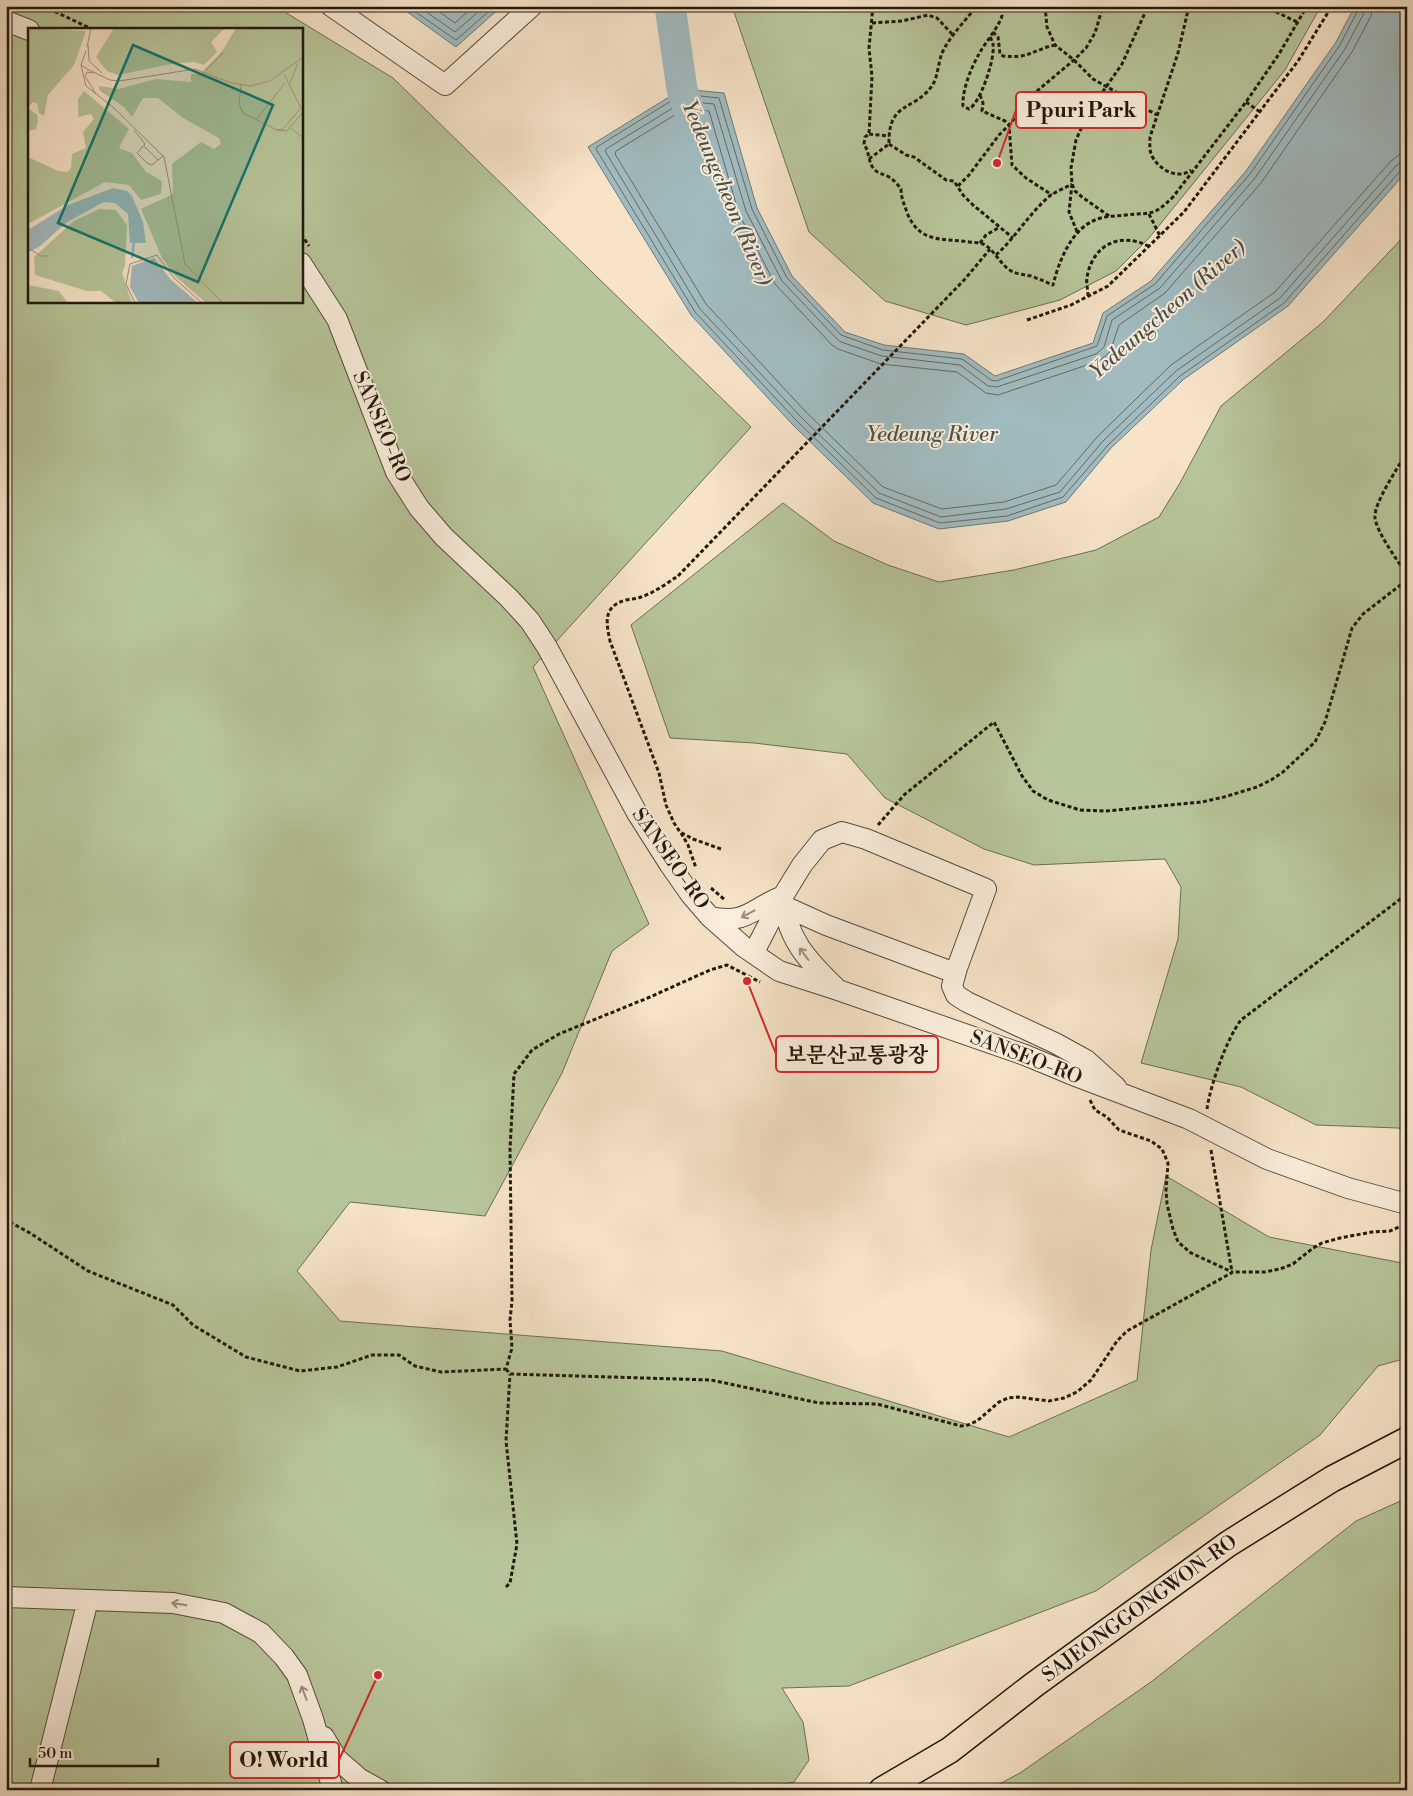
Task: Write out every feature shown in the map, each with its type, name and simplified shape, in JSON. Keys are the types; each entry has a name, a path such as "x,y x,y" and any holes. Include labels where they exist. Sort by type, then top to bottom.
{"main road":[{"name":"SAJEONGGONGWON-RO","path":"882,1790 950,1750 1035,1684 1228,1544 1332,1479 1407,1440"}],"street":[{"path":"331,6 445,85 532,6"},
{"path":"6,20 28,30"},
{"name":"SANSEO-RO","path":"302,265 337,319 396,472 419,508 444,537 509,598 530,621 637,813 670,865 691,895 710,917 744,947 754,952 779,971 1024,1055 1078,1078 1189,1118 1267,1159 1348,1188 1407,1204"},
{"path":"754,952 802,865 822,840 842,832 866,839 986,889 955,973 952,986 956,995 1086,1060 1125,1095"},
{"path":"710,917 731,920 742,918 769,901 783,901 826,926 955,973"},
{"path":"783,901 787,919 802,952 838,990"},
{"path":"6,1597 173,1603 224,1613 261,1633 284,1657 296,1675 313,1719 334,1790"},
{"path":"40,1790 88,1600"},
{"path":"313,1719 337,1759 360,1779 380,1790"}],"path":[{"path":"43,6 90,28"},
{"path":"873,6 869,48 872,77 869,134 865,137 864,144 869,153 873,169 889,177 901,189 904,205 913,225 918,231 942,241 959,240 980,243 990,249 1013,272 1031,276 1053,285 1058,264 1066,249 1085,225 1097,219 1110,216 1149,214 1161,209 1173,197 1246,102 1279,54 1306,6"},
{"path":"889,144 890,125 898,111 920,98 932,87 942,54 953,35 977,6"},
{"path":"990,37 993,43 993,55 977,103 969,109 963,106 963,101 971,72 978,54 1001,17 1004,6"},
{"path":"1044,6 1047,27 1054,45 1074,60 1093,79 1157,115"},
{"path":"958,186 1037,91 1086,48 1095,34 1103,6"},
{"path":"1078,234 1069,212 1072,184 1071,168 1076,140 1088,113 1122,64 1148,6"},
{"path":"1189,6 1178,53 1150,137 1149,147 1152,157 1167,172 1177,175 1187,174 1196,167"},
{"path":"1264,6 1297,22"},
{"path":"1028,320 1050,313 1108,286 1184,212 1298,61 1332,6"},
{"path":"872,22 902,21 928,15 937,18 953,35"},
{"path":"993,32 998,37 1000,54 1003,56 1024,56 1054,45"},
{"path":"980,95 982,111 1005,121 1009,126 1012,166 1052,195"},
{"path":"1246,102 1260,112"},
{"path":"869,134 889,136"},
{"path":"869,159 889,144"},
{"path":"889,144 906,155 914,157 946,180 954,181 973,205 1013,238"},
{"path":"996,255 1035,211 1052,195 1072,184"},
{"path":"1072,184 1075,191 1082,197 1110,216"},
{"path":"1149,214 1160,236"},
{"path":"980,243 986,235 1000,227"},
{"path":"1088,296 1086,279 1091,262 1100,250 1109,243 1121,240 1142,243 1150,247"},
{"path":"695,867 688,845 674,823 666,805 659,773 610,641 607,615 610,608 617,603 642,597 678,576 965,279 990,249"},
{"path":"1407,452 1375,512 1378,529 1407,575"},
{"path":"866,839 904,795 994,722 1022,776 1033,791 1048,800 1080,810 1106,811 1202,802 1257,787 1271,780 1303,755 1315,742 1321,732 1352,628 1356,622 1407,580"},
{"path":"680,832 721,849"},
{"path":"1232,1272 1206,1114 1212,1089 1234,1029 1242,1020 1407,894"},
{"path":"506,1369 512,1348 510,1320 512,1301 510,1149 514,1074 532,1050 559,1034 710,970 727,965 761,982"},
{"path":"1078,1078 1095,1110 1106,1117 1119,1130 1157,1144 1167,1157 1167,1204 1173,1229 1178,1242 1191,1253 1232,1272 1265,1272 1293,1264 1322,1243 1372,1232 1390,1231 1399,1227"},
{"path":"6,1217 8,1221 88,1271 173,1305 194,1325 246,1357 300,1372 338,1367 372,1355 399,1355 415,1366 440,1372 506,1369"},
{"path":"510,1374 711,1380 819,1403 876,1404 950,1424 968,1425 977,1421 999,1402 1008,1398 1018,1397 1049,1401 1064,1398 1077,1392 1091,1380 1117,1341 1127,1331 1232,1272"},
{"path":"506,1369 510,1374 506,1441 517,1544 510,1583 506,1587"}],"green space":[{"path":"6,6 275,6 393,78 751,427 533,667 649,924 612,951 562,1073 485,1216 350,1202 297,1271 340,1321 722,1351 1009,1437 1137,1380 1151,1250 1166,1176 1269,1237 1407,1264 1407,1358 1378,1366 1320,1435 1096,1591 849,1686 782,1688 803,1722 809,1760 794,1782 756,1790 6,1790"},
{"path":"732,6 1321,6 1285,70 1149,238 1116,271 1060,300 966,325 885,301 809,232"},
{"path":"1407,233 1407,1130 1398,1128 1316,1125 1241,1087 1141,1063 1178,939 1181,887 1165,859 1034,865 984,849 885,798 847,754 754,743 670,738 631,625 783,503 834,541 888,565 939,582 1014,570 1096,550 1159,517 1180,483 1221,406 1323,322"},
{"path":"1407,1498 1407,1790 988,1790 1020,1773 1151,1682 1356,1521"}],"water":[{"path":"399,6 502,6 456,47"},
{"name":"Yedeung River","path":"1355,6 1407,6 1407,171 1288,306 1184,379 1111,448 1066,502 1008,521 939,529 873,503 792,424 691,315 588,147 682,89 724,93 757,208 792,276 845,332 884,345 964,354 995,376 1093,343 1103,313 1151,281 1246,171 1336,42"}],"waterway":[{"name":"Yedeungcheon (River)","path":"670,6 682,89 695,129"}],"place":[{"name":"Ppuri Park","path":"997,163"},
{"name":"보문산교통광장","path":"747,981"},
{"name":"O! World","path":"378,1675"}]}
